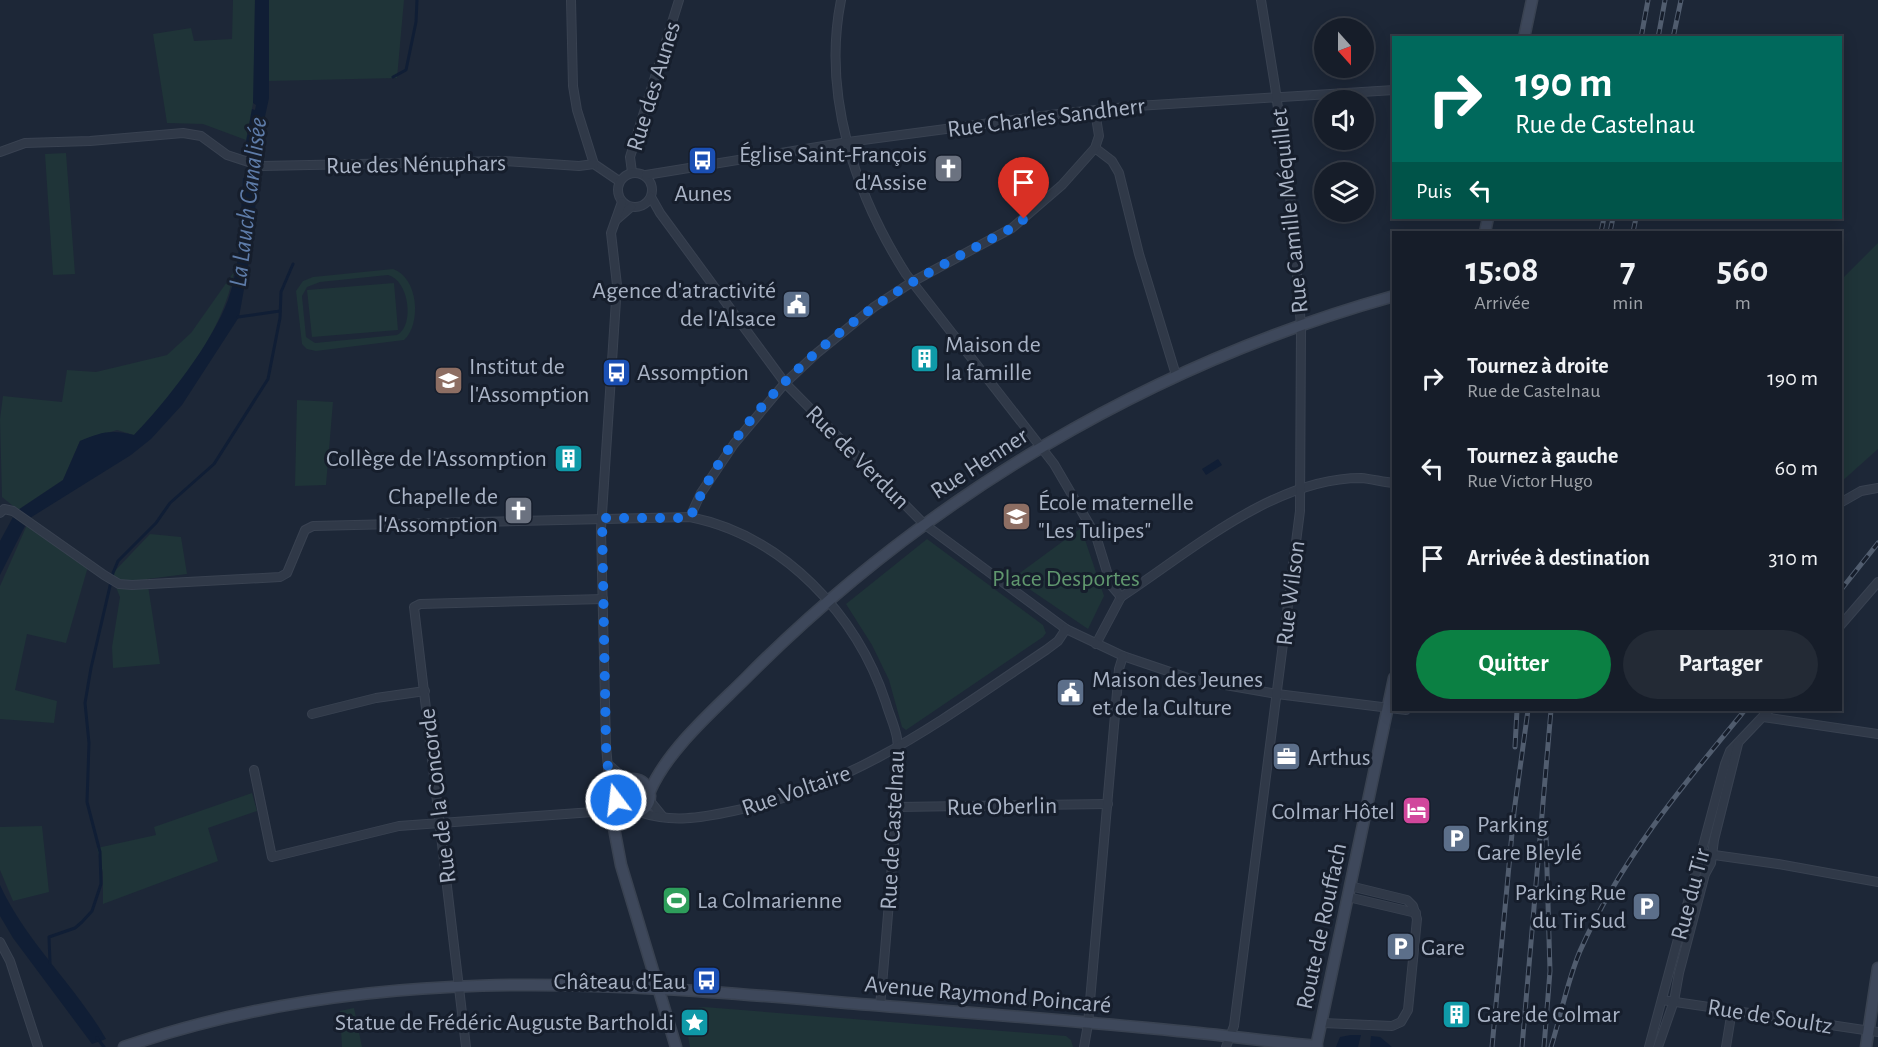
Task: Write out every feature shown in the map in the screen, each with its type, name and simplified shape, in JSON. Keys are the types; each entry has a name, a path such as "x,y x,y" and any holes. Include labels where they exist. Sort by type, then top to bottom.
{"street":[{"path":"571,0 573,86 577,110 594,164 619,181"},
{"name":"Rue des Aunes","path":"632,172 630,157 679,0"},
{"path":"841,0 836,70 838,100 864,195 885,242 912,282 1042,448 1096,536 1111,585 1121,597"},
{"name":"Rue Camille Méquillet","path":"1261,0 1277,96 1292,212 1301,326"},
{"path":"1524,36 1532,0"},
{"name":"Rue Charles Sandherr","path":"645,175 848,142 1095,111 1277,96 1392,90"},
{"path":"690,518 701,493 734,444 785,383 840,333 912,282 1012,228 1062,185 1095,148 1099,136 1095,111"},
{"name":"Rue des Nénuphars","path":"0,152 25,143 90,141 183,133 201,136 227,156 261,166 504,161 579,166 594,164"},
{"path":"1095,148 1112,161 1119,173 1139,254 1176,375"},
{"path":"616,220 631,207 644,205 651,197 652,186 645,175 632,172 619,181"},
{"path":"652,186 665,173"},
{"path":"619,181 618,195 622,202 631,207"},
{"name":"Rue de Verdun","path":"651,197 660,213 785,383 924,524 1066,629 1123,656 1191,679 1277,694 1390,702"},
{"path":"622,202 611,233 617,285 602,518 606,746 609,779 620,807 614,828 621,865 676,1047"},
{"name":"Rue de Verdun","path":"644,205 660,213"},
{"name":"Rue Henner","path":"641,780 657,773 711,713 828,600 924,524 1042,448 1092,418 1176,375 1301,326 1392,297"},
{"name":"Rue Wilson","path":"1226,1047 1233,1027 1300,511 1301,326"},
{"path":"1096,644 1121,597 1228,524 1279,496 1299,489 1362,478 1392,483"},
{"path":"1842,502 1862,491 1878,486"},
{"name":"Rue de Castelnau","path":"2,511 13,511 119,584 280,578 287,573 305,530 313,526 602,518 690,518 711,522 772,553 814,584 860,642 876,675 897,738 897,807 880,1006"},
{"path":"1842,624 1878,582"},
{"name":"Rue de la Concorde","path":"466,1047 414,608 420,604 603,599"},
{"name":"Rue Voltaire","path":"636,813 676,820 694,819 752,807 830,781 896,749 1046,650 1058,641 1066,629"},
{"path":"1084,1047 1123,656"},
{"path":"312,714 376,698 425,691"},
{"name":"Route de Rouffach","path":"1317,1047 1390,702"},
{"name":"Rue du Tir","path":"1649,1047 1725,764 1730,751 1768,711"},
{"path":"1763,717 1878,734"},
{"name":"Rue du Tir","path":"1658,1047 1674,1001 1700,895 1713,855 1714,840 1738,744"},
{"path":"609,765 627,780 641,780 663,818"},
{"path":"254,770 272,856 399,826 441,821 593,812 614,828"},
{"name":"Rue Henner","path":"650,796 657,773"},
{"path":"616,792 627,780"},
{"path":"614,828 636,813 650,796"},
{"name":"Rue Oberlin","path":"897,807 1108,804"},
{"path":"620,807 636,813"},
{"path":"1700,853 1878,882"},
{"path":"1323,1023 1392,1026 1397,1024 1408,1010 1416,913 1349,892"},
{"path":"0,942 10,961 38,1047"},
{"path":"1866,1047 1873,1031 1878,968"},
{"name":"Avenue Raymond Poincaré","path":"124,1047 199,1023 295,1001 377,991 459,985 656,987 1230,1036 1317,1047"},
{"name":"Rue de Soultz","path":"1662,999 1873,1031"},
{"path":"1726,1047 1732,1010"}],"green space":[{"path":"233,0 255,0 254,98 246,140 203,124 167,123 153,34 191,28 194,41 232,39"},
{"path":"269,0 404,0 397,78 269,81"},
{"path":"66,153 75,274 53,275 45,154"},
{"path":"1878,243 1878,449 1842,481 1842,279"},
{"path":"393,269 408,281 415,302 410,333 404,340 316,351 307,349 302,344 296,291 303,281 313,277","holes":["388,275 395,279 405,294 408,313 403,330 397,335 315,343 306,337 302,296 307,287 320,282"]},
{"path":"234,272 220,317 209,339 182,380 134,435 117,430 80,441 63,480 18,510 2,497 0,419 3,396 62,402 67,370 96,372 167,355 191,333"},
{"path":"394,283 398,330 312,337 307,290"},
{"path":"297,400 333,402 326,485 295,486"},
{"path":"30,518 89,563 66,643 27,634 15,690 57,701 54,723 0,719 0,586"},
{"name":"Place Desportes","path":"1081,528 1104,596 1088,629 1013,578"},
{"path":"150,534 181,537 187,574 147,579 160,664 113,668 112,647 120,597 111,575"},
{"path":"927,539 1043,625 1046,633 906,730 902,727 889,680 872,645 846,604"},
{"path":"252,793 257,811 208,828 218,861 103,904 103,873 97,848 156,835 154,827"},
{"path":"42,826 49,892 13,901 0,870 0,827"},
{"path":"704,1007 1066,1036 1071,1040 1073,1047 690,1047 684,1015 690,1009"},
{"path":"354,1008 362,1047 342,1047 340,1011"}],"water":[{"path":"255,0 269,0 269,98 256,158 244,154 252,109 255,110 256,105 253,103"},
{"path":"256,174 255,228 239,317 182,405 151,439 131,455 30,518 18,510 63,480 80,441 106,432 134,435 160,406 200,353 221,317 233,285 241,224 243,178"},
{"path":"1218,459 1222,465 1206,475 1202,469"},
{"path":"13,517 25,526 0,575 0,541"},
{"path":"0,885 23,926 94,1019 106,1039 92,1044 13,938 0,916"},
{"path":"1361,1035 1358,1047 1336,1047 1340,1037"},
{"path":"1371,1036 1380,1037 1392,1047 1370,1047"}],"waterway":[{"path":"393,77 406,70 416,22 417,0"},
{"name":"La Lauch Canalisée","path":"250,153 250,179"},
{"path":"50,963 49,937 75,928 82,922 92,911 101,884 100,852 87,802 89,743 85,703 113,573 118,561 156,523 170,503 214,464 268,379 280,318 281,292 293,264"},
{"path":"238,317 280,311"},
{"name":"La Lauch Canalisée","path":"97,1038 104,1047"}],"railway":[{"path":"1641,36 1648,0"},
{"path":"1658,36 1665,0"},
{"path":"1673,36 1681,0"},
{"path":"1601,231 1604,219"},
{"path":"1610,231 1613,219"},
{"path":"1633,231 1636,219"},
{"path":"1842,588 1878,543"},
{"path":"1515,747 1517,711"},
{"path":"1492,1047 1514,812 1528,711"},
{"path":"1522,1047 1551,711"},
{"path":"1551,1047 1575,963 1614,886 1654,824 1744,711"},
{"path":"1544,1047 1550,971 1546,836"}],"place":[{"name":"Aunes","path":"703,160"},
{"name":"Église Saint-François d'Assise","path":"948,168"},
{"name":"Agence d'atractivité de l'Alsace","path":"797,304"},
{"name":"Maison de la famille","path":"924,358"},
{"name":"Assomption","path":"616,372"},
{"name":"Institut de l'Assomption","path":"448,380"},
{"name":"Collège de l'Assomption","path":"568,458"},
{"name":"Chapelle de l'Assomption","path":"519,510"},
{"name":"École maternelle \"Les Tulipes\"","path":"1017,516"},
{"name":"Maison des Jeunes et de la Culture","path":"1071,693"},
{"name":"Arthus","path":"1287,757"},
{"name":"Colmar Hôtel","path":"1416,811"},
{"name":"Parking Gare Bleylé","path":"1456,838"},
{"name":"La Colmarienne","path":"676,900"},
{"name":"Parking Rue du Tir Sud","path":"1647,906"},
{"name":"Gare","path":"1400,947"},
{"name":"Château d'Eau","path":"707,981"},
{"name":"Gare de Colmar","path":"1456,1014"},
{"name":"Statue de Frédéric Auguste Bartholdi","path":"695,1022"}],"route":[{"path":"616,800 616,792 609,779 606,746 602,518 690,518 701,493 734,444 785,383 817,353 874,307 912,282 1012,228 1024,219"}]}
